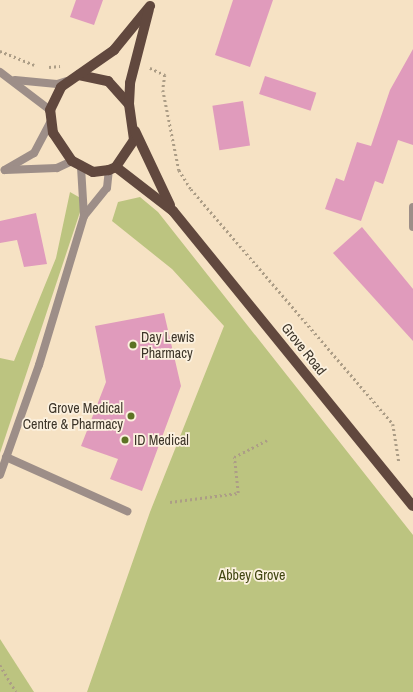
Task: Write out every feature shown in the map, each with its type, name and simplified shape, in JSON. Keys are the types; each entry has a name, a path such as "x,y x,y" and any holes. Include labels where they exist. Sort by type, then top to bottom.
{"main road":[{"path":"151,3 129,104 135,131 132,146 113,168 93,172 77,164 53,133 50,123 50,110 55,95 114,50 151,3"},
{"path":"76,78 108,81 129,104"},
{"name":"Grove Road","path":"135,131 173,210 413,506"},
{"name":"Grove Road","path":"113,168 173,210"}],"street":[{"path":"0,72 15,80 50,110"},
{"path":"15,80 57,84 76,78"},
{"path":"2,170 34,153 50,123"},
{"path":"2,170 57,168 77,164 84,216"},
{"path":"0,475 84,216 107,188 113,168"},
{"path":"413,207 413,227"},
{"path":"6,458 127,511"}],"path":[{"path":"0,51 37,66"},
{"path":"137,62 165,75 163,90 179,170 191,189 393,424 402,466"},
{"path":"43,66 66,66"},
{"path":"170,502 238,493 234,457 267,440"},
{"path":"0,665 16,692"}],"green space":[{"path":"70,192 84,200 0,453 0,358 14,361 56,258"},
{"name":"Abbey Grove","path":"140,197 158,212 413,535 413,692 87,692 150,512 224,326 172,269 112,221 118,202"},
{"path":"0,639 34,692 0,692"}],"building":[{"path":"76,0 103,0 94,25 70,17"},
{"path":"233,0 273,0 250,67 215,55"},
{"path":"413,49 413,145 398,140 383,184 375,181 361,221 325,209 336,178 344,181 357,142 371,146 390,90"},
{"path":"265,76 316,93 310,111 259,94"},
{"path":"243,101 250,145 219,150 212,106"},
{"path":"36,213 47,264 24,267 17,240 0,243 0,221"},
{"path":"362,227 413,289 413,341 333,253"},
{"name":"Grove Medical Centre & Pharmacy","path":"164,313 181,386 142,491 110,479 118,459 81,446 106,382 95,326"}],"place":[{"name":"Day Lewis Pharmacy","path":"133,345"},
{"name":"Grove Medical Centre & Pharmacy","path":"131,416"},
{"name":"ID Medical","path":"125,440"}]}
